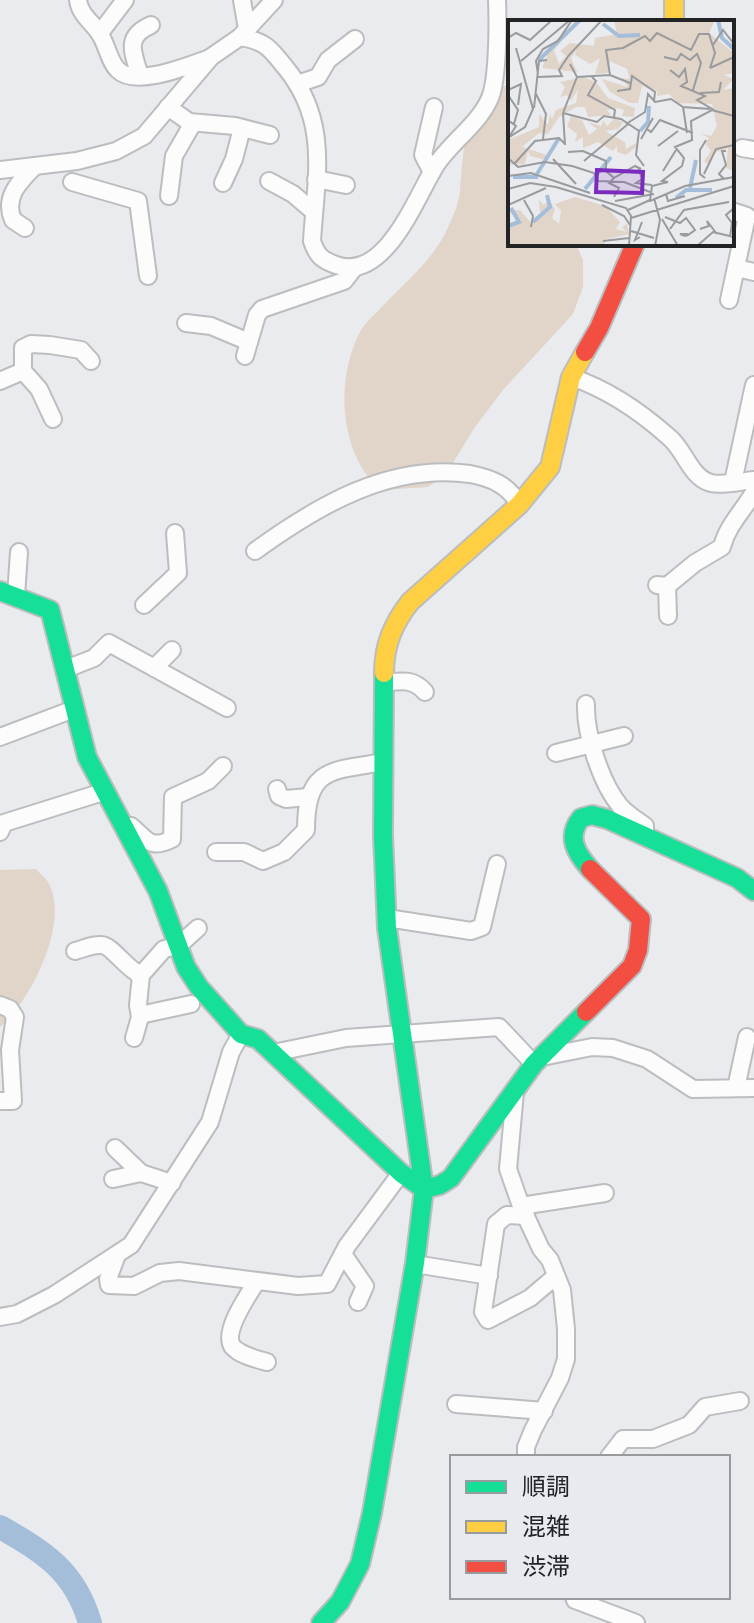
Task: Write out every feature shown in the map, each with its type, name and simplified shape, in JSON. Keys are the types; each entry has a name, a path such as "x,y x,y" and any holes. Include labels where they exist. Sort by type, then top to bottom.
{"street":[{"path":"78,0 79,9 100,33 116,70 140,76 161,74 211,57"},
{"path":"100,33 125,0"},
{"path":"240,32 242,0"},
{"path":"0,170 116,151 144,136 211,57 274,0"},
{"path":"316,254 342,268 371,262 386,250 432,172 490,97 498,32 497,0"},
{"path":"140,76 132,47 139,30 151,25"},
{"path":"240,32 266,43 297,84 315,118 318,149 312,241 322,288"},
{"path":"297,84 318,77 328,60 355,39"},
{"path":"168,107 193,123 242,128 270,135"},
{"path":"432,172 423,155 434,107"},
{"path":"169,196 174,156 193,123"},
{"path":"223,183 234,159 242,128"},
{"path":"62,162 74,185 138,201 138,250 148,276"},
{"path":"25,228 13,220 10,201 15,187 35,166"},
{"path":"316,179 346,185"},
{"path":"269,181 293,194 314,212"},
{"path":"729,300 744,212"},
{"path":"321,1623 340,1602 360,1564 372,1513 415,1264 424,1189 387,918 384,654 395,621 410,602 519,505 550,467 571,377 599,328 634,246"},
{"path":"186,323 211,326 247,349 257,315 262,309 344,281 355,267"},
{"path":"736,268 754,272"},
{"path":"53,419 39,389 23,371 23,348 31,338 89,354"},
{"path":"0,381 23,371"},
{"path":"571,377 619,400 672,440 699,477 712,484 754,480"},
{"path":"733,482 754,385"},
{"path":"255,551 300,519 370,484 404,476 456,472 484,477 512,490 519,505"},
{"path":"668,616 662,586 722,547 726,530 754,492"},
{"path":"144,605 178,573 175,533"},
{"path":"19,552 8,594 50,610 87,757 158,891 186,967 199,987 241,1034 258,1039 401,1173 424,1189 451,1178 537,1061 632,966 641,932 641,919 574,849 572,833 575,823 583,816 592,814 737,878 754,891"},
{"path":"66,669 94,658 109,643 227,708"},
{"path":"154,668 172,650"},
{"path":"384,683 408,680 417,683 425,692"},
{"path":"586,704 585,716 602,779 621,808 645,826 645,835"},
{"path":"0,737 74,709"},
{"path":"556,753 624,736"},
{"path":"216,852 244,852 263,861 284,852 306,830 308,797 320,779 330,772 384,762"},
{"path":"125,827 132,826 143,840 151,843 165,843 172,839 173,797 208,781 223,766"},
{"path":"277,789 279,796 286,799 308,797"},
{"path":"0,832 4,823 106,791"},
{"path":"387,918 471,931 482,927 497,864"},
{"path":"134,1038 140,1015 141,975 164,949 178,946 198,928"},
{"path":"75,951 102,945 112,949 131,971 141,975"},
{"path":"140,1015 191,1004"},
{"path":"0,1005 10,1009 18,1027 10,1050 13,1101 0,1101"},
{"path":"273,1053 346,1038 499,1027 537,1061"},
{"path":"0,1317 17,1314 131,1245 210,1122 231,1052 241,1034"},
{"path":"736,1088 734,1063 747,1037"},
{"path":"537,1061 592,1047 613,1048 647,1059 693,1089 754,1088"},
{"path":"515,1088 508,1169 523,1211 562,1290 566,1359 560,1378 526,1447 526,1455"},
{"path":"115,1148 141,1173 172,1183"},
{"path":"113,1179 141,1173"},
{"path":"117,1255 108,1279 109,1285 134,1286 160,1273 179,1271 298,1286 327,1284 343,1254 401,1173"},
{"path":"556,1276 530,1298 488,1320 483,1312 496,1224 507,1215 605,1193"},
{"path":"343,1254 365,1286 358,1302"},
{"path":"415,1264 489,1276"},
{"path":"257,1281 234,1318 230,1342 249,1357 267,1362"},
{"path":"611,1455 623,1439 653,1439 689,1425 705,1407 740,1401"},
{"path":"456,1404 544,1411"},
{"path":"577,1599 636,1623"}],"shaded area":[{"path":"508,86 508,246 577,246 583,260 583,287 573,314 503,390 446,474 428,487 380,490 366,475 349,436 345,393 352,351 364,326 418,270 443,237 459,200 468,130 480,104 490,94"},
{"path":"36,869 48,882 54,900 51,940 44,961 23,1000 0,1027 0,870"}],"waterway":[{"path":"0,1527 31,1545 67,1576 84,1605 90,1623"}],"traffic: fast":[{"path":"0,591 50,610 87,757 158,891 186,967 199,987 241,1034 258,1039 401,1173 424,1189 451,1178 534,1064 586,1012"},
{"path":"321,1623 340,1602 360,1564 372,1513 415,1263 424,1189 387,928 383,836 384,673"},
{"path":"590,869 577,851 574,832 581,818 592,815 737,878 754,891"}],"traffic: slow":[{"path":"674,0 674,20"},
{"path":"384,673 391,635 410,602 519,505 550,467 571,377 585,352"}],"traffic: jam":[{"path":"585,352 599,328 634,246"},
{"path":"586,1012 632,966 638,950 641,919 590,869"}]}
